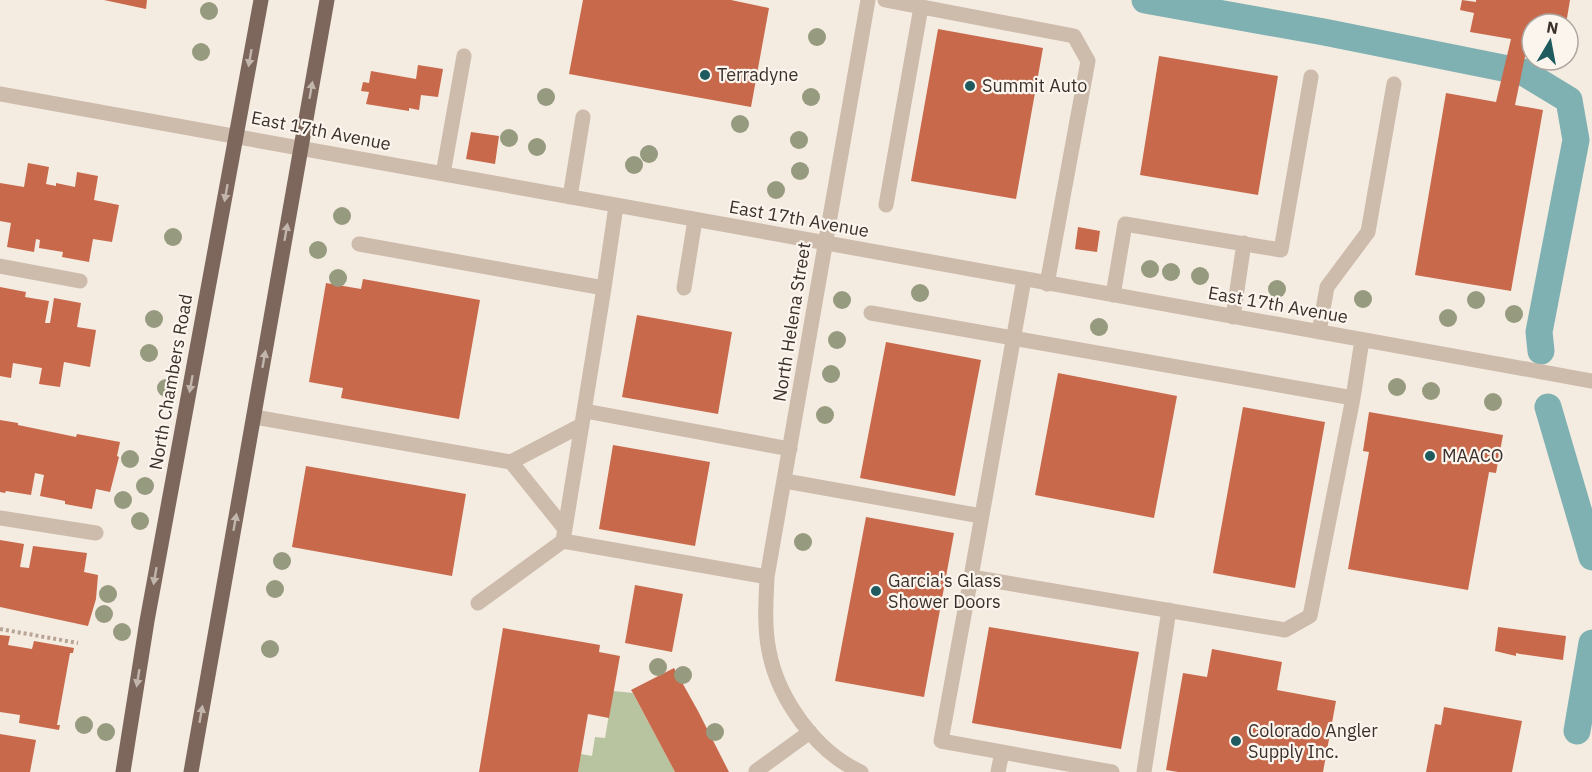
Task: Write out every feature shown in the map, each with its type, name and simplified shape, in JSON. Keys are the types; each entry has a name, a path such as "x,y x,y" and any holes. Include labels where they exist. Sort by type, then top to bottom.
{"main road":[{"name":"North Chambers Road","path":"123,772 147,621 261,0"},
{"path":"191,772 327,0"}],"street":[{"name":"North Helena Street","path":"861,772 823,748 800,720 779,682 769,651 765,611 767,577 868,0"},
{"path":"885,0 1074,36 1088,60 1047,284"},
{"path":"886,205 921,7"},
{"path":"443,174 464,56"},
{"path":"1113,296 1125,224 1281,250 1311,77"},
{"path":"1319,332 1327,287 1368,232 1394,84"},
{"name":"East 17th Avenue","path":"0,94 1592,381"},
{"path":"570,197 583,117"},
{"path":"478,603 564,535 616,206"},
{"path":"684,288 695,220"},
{"path":"1233,317 1244,243"},
{"path":"359,244 604,288"},
{"path":"0,266 80,280"},
{"path":"1024,279 941,741 1112,772"},
{"path":"871,313 1353,398"},
{"path":"971,577 1285,630 1310,616 1353,398 1362,340"},
{"path":"254,417 511,462 583,418 790,450"},
{"path":"511,462 564,535 767,577"},
{"path":"785,481 981,516"},
{"path":"0,518 96,533"},
{"path":"1144,772 1169,610"},
{"path":"756,771 810,732"},
{"path":"998,772 1002,752"}],"path":[{"path":"0,629 78,643"}],"green space":[{"path":"613,691 633,693 675,772 578,772 581,754 592,756 595,737 605,738"}],"building":[{"path":"104,0 147,0 146,9"},
{"path":"583,0 731,0 769,8 751,107 569,74"},
{"path":"1462,0 1476,2 1476,0 1570,0 1568,12 1520,12 1520,72 1522,72 1515,105 1543,110 1511,291 1415,275 1446,93 1496,102 1511,39 1470,32 1474,13 1460,10"},
{"path":"938,29 1043,48 1016,199 911,181"},
{"path":"1159,56 1278,76 1258,195 1140,175"},
{"path":"418,65 443,69 438,97 421,95 419,110 409,108 409,111 366,104 369,92 361,91 363,82 369,83 371,71 416,79"},
{"path":"471,132 499,136 495,164 466,159"},
{"path":"28,163 49,167 46,184 56,186 56,183 75,187 77,172 98,176 94,200 119,205 112,242 93,239 89,262 62,257 63,252 39,248 40,240 36,239 34,252 7,247 11,223 0,221 0,183 24,187"},
{"path":"1078,227 1100,231 1097,252 1075,249"},
{"path":"363,279 480,300 459,419 341,398 343,388 309,382 326,283 361,289"},
{"path":"0,287 26,292 25,297 49,301 45,323 50,323 54,298 81,303 77,327 96,330 90,367 64,362 60,387 39,384 42,368 13,363 11,378 0,376"},
{"path":"637,315 732,332 718,414 622,397"},
{"path":"886,342 981,360 955,496 860,478"},
{"path":"1058,373 1177,396 1154,518 1035,495"},
{"path":"1243,407 1325,422 1295,588 1213,573"},
{"path":"1369,412 1503,435 1496,473 1489,472 1468,590 1348,569 1369,452 1363,451"},
{"path":"0,420 76,437 77,434 120,442 117,456 119,457 110,492 96,489 92,509 65,504 65,501 40,496 44,475 35,473 31,495 0,492"},
{"path":"613,445 710,462 695,546 599,529"},
{"path":"306,466 466,494 452,576 292,547"},
{"path":"866,517 954,533 924,697 835,681"},
{"path":"0,540 24,544 20,567 29,568 33,546 87,553 84,572 98,575 96,599 88,626 0,607"},
{"path":"635,585 683,594 672,652 625,643"},
{"path":"989,627 1139,652 1121,749 972,723"},
{"path":"1498,627 1566,636 1563,660 1516,653 1516,656 1495,651"},
{"path":"503,628 600,645 599,652 620,656 609,718 588,714 578,772 479,772"},
{"path":"0,635 10,636 8,645 32,649 34,641 74,648 73,653 70,653 57,725 60,725 59,730 19,723 20,715 0,712"},
{"path":"1212,649 1282,662 1277,690 1336,701 1323,772 1178,772 1166,770 1183,673 1207,677"},
{"path":"674,668 729,772 675,772 631,690"},
{"path":"1444,707 1522,721 1512,772 1426,772 1435,724 1441,725"},
{"path":"0,734 36,740 30,772 0,772"}],"waterway":[{"path":"1145,0 1324,32 1523,72 1569,100 1576,140 1539,332 1541,351"},
{"path":"1548,407 1592,557"},
{"path":"1577,731 1592,643"}],"place":[{"name":"Terradyne","path":"705,75"},
{"name":"Summit Auto","path":"970,86"},
{"name":"MAACO","path":"1430,456"},
{"name":"Garcia's Glass Shower Doors","path":"876,591"},
{"name":"Colorado Angler Supply Inc.","path":"1236,741"}]}
